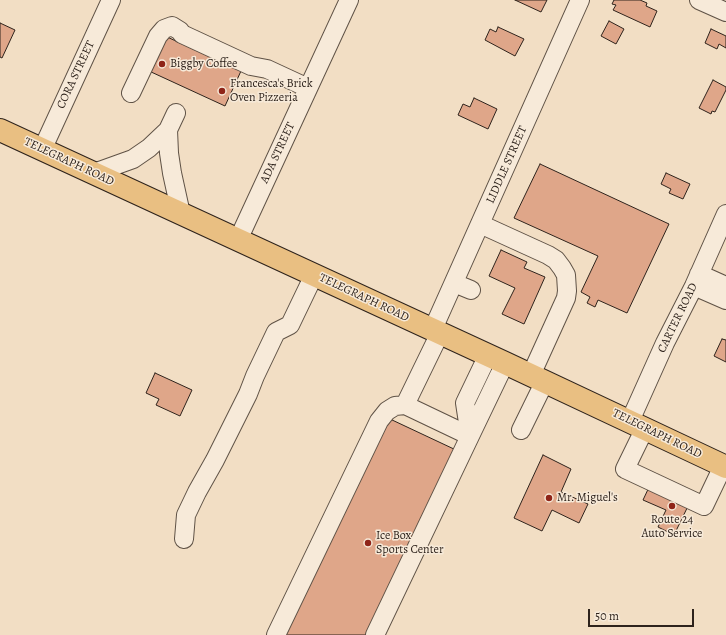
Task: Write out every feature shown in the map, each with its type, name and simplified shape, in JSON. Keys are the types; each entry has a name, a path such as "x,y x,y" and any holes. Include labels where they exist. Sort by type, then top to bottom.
{"main road":[{"name":"TELEGRAPH ROAD","path":"0,130 538,378 724,467"}],"street":[{"name":"CORA STREET","path":"42,150 111,0"},
{"name":"ADA STREET","path":"238,240 349,0"},
{"name":"LIDDLE STREET","path":"405,405 436,331 454,282 580,0"},
{"path":"699,0 726,12"},
{"path":"131,94 158,36 164,29 172,26 182,34 251,66 268,69 308,88"},
{"path":"94,173 133,159 149,148 168,130 176,113"},
{"path":"168,130 172,173 181,214"},
{"name":"CARTER ROAD","path":"724,467 704,506 626,468 638,425 666,343 726,214"},
{"path":"480,224 548,255 556,260 566,275 566,298 521,430"},
{"path":"184,539 186,515 197,492 248,394 276,332 290,325 314,275"},
{"path":"696,280 726,286"},
{"path":"696,280 726,300"},
{"path":"454,282 471,290"},
{"path":"376,635 470,436 465,403 496,359"},
{"path":"276,635 379,421 387,411 395,406 405,405 470,436"}],"building":[{"path":"515,0 547,0 541,12"},
{"path":"614,0 640,0 647,3 646,6 657,11 650,27 613,10 616,5 612,4"},
{"path":"609,21 624,29 616,44 601,36"},
{"path":"0,23 15,30 2,58 0,57"},
{"path":"498,27 524,39 515,56 485,40 490,29 496,32"},
{"path":"711,29 726,36 726,48 719,44 717,49 705,43"},
{"path":"165,36 241,71 225,106 149,71"},
{"path":"713,80 726,87 726,90 715,112 712,111 711,114 699,108"},
{"path":"474,98 497,109 488,129 458,115 463,104 470,107"},
{"path":"540,164 669,224 627,313 598,300 595,307 587,303 590,297 581,292 598,256 514,218"},
{"path":"666,173 690,184 683,199 669,193 671,189 661,184"},
{"path":"501,250 527,262 524,268 545,277 524,324 502,314 515,288 489,276"},
{"path":"722,339 726,340 726,362 714,356"},
{"path":"155,373 192,390 180,416 156,405 159,399 146,393"},
{"name":"Ice Box Sports Center","path":"390,419 456,450 369,635 280,635"},
{"name":"Mr. Miguel's","path":"543,455 571,469 561,492 588,504 579,523 552,510 542,531 514,518"},
{"name":"Route 24 Auto Service","path":"651,483 690,502 674,535 658,527 666,510 643,500"}],"place":[{"name":"Biggby Coffee","path":"162,64"},
{"name":"Francesca's Brick Oven Pizzeria","path":"222,91"},
{"name":"Mr. Miguel's","path":"549,498"},
{"name":"Route 24 Auto Service","path":"672,506"},
{"name":"Ice Box Sports Center","path":"368,543"}]}
